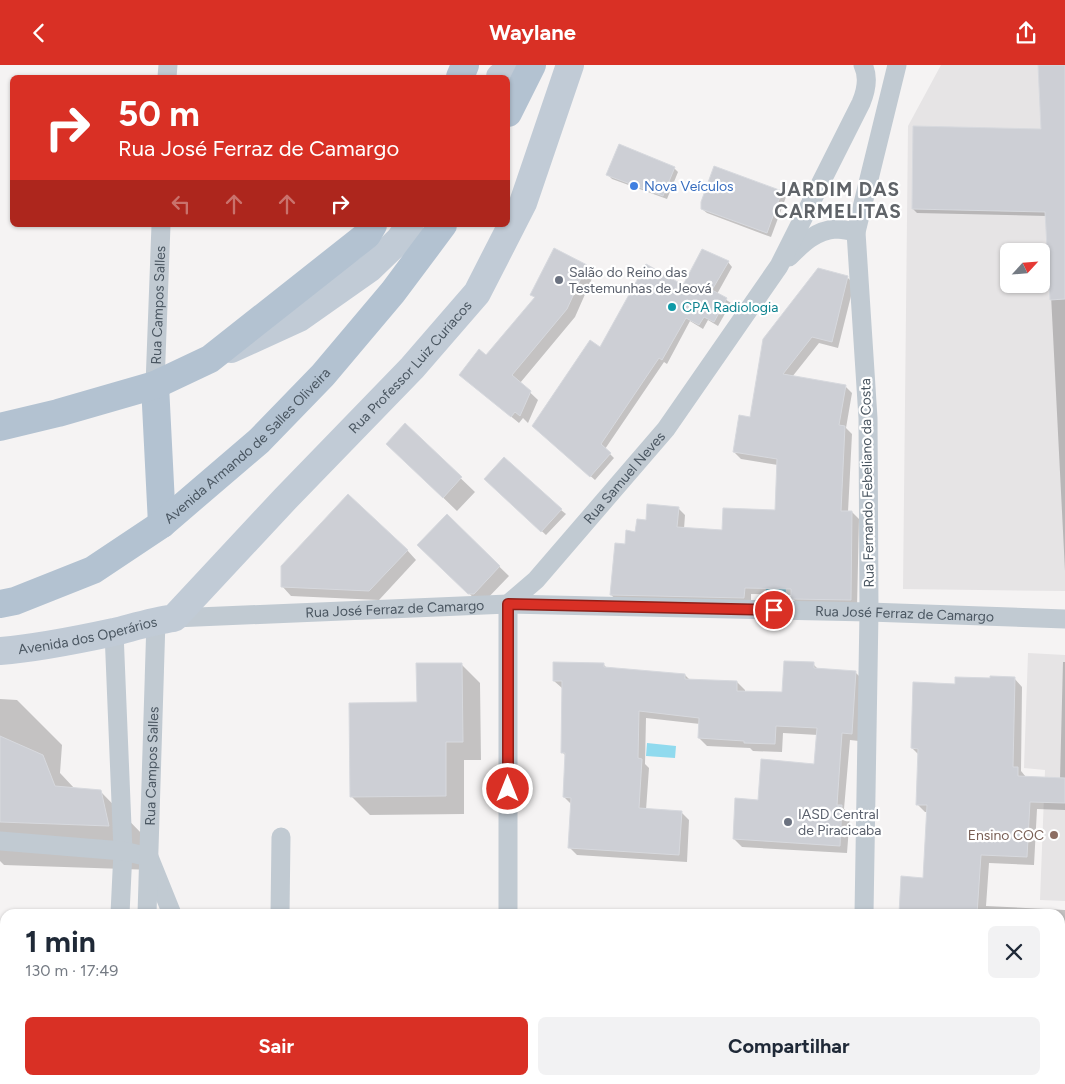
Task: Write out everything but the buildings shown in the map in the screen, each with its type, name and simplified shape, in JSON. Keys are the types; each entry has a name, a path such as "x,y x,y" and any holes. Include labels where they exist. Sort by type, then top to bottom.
{"main road":[{"path":"510,109 532,65"},
{"path":"0,427 58,413 155,385 210,359 367,235 373,227"},
{"name":"Avenida Armando de Salles Oliveira","path":"0,604 15,601 93,570 162,524 259,441 322,375 393,292 442,227"},
{"path":"155,385 162,524"},
{"path":"0,623 93,570"}],"street":[{"path":"502,75 514,65"},
{"name":"Rua Professor Luiz Curiacos","path":"165,619 412,368 477,293 523,203 570,65"},
{"name":"Rua Samuel Neves","path":"508,604 536,580 666,429 779,266 866,92 866,71 863,65"},
{"path":"779,266 806,241 818,234 837,229 856,232 897,65"},
{"name":"Rua Campos Salles","path":"155,385 161,227"},
{"path":"210,359 299,317 370,268 400,239 409,227"},
{"name":"Rua Fernando Febeliano da Costa","path":"856,232 868,418 869,612 864,909"},
{"path":"508,604 508,909"},
{"name":"Rua José Ferraz de Camargo","path":"165,619 508,604 869,612 1065,619"},
{"name":"Avenida dos Operários","path":"0,651 28,649 114,632 165,619"},
{"name":"Rua Campos Salles","path":"147,909 165,619"},
{"name":"Rua Campos Salles","path":"114,632 123,851 120,909"},
{"path":"280,909 281,837"},
{"path":"0,841 123,851 149,857 170,909"}],"shaded area":[{"path":"941,65 1065,65 1065,591 903,589 908,126"},
{"name":"Ensino COC","path":"1028,653 1065,655 1065,901 1040,900 1045,770 1024,768"}],"water":[{"path":"765,531 785,531 786,602 766,602"},
{"path":"647,743 676,746 675,758 646,756"}],"place":[{"name":"Nova Veículos","path":"634,186"},
{"name":"Salão do Reino das Testemunhas de Jeová","path":"559,280"},
{"name":"CPA Radiologia","path":"672,307"},
{"name":"IASD Central de Piracicaba","path":"788,822"},
{"name":"Ensino COC","path":"1054,835"}],"district":[{"name":"JARDIM DAS CARMELITAS","path":"838,200"}],"route":[{"path":"508,789 508,604 774,610"}]}
